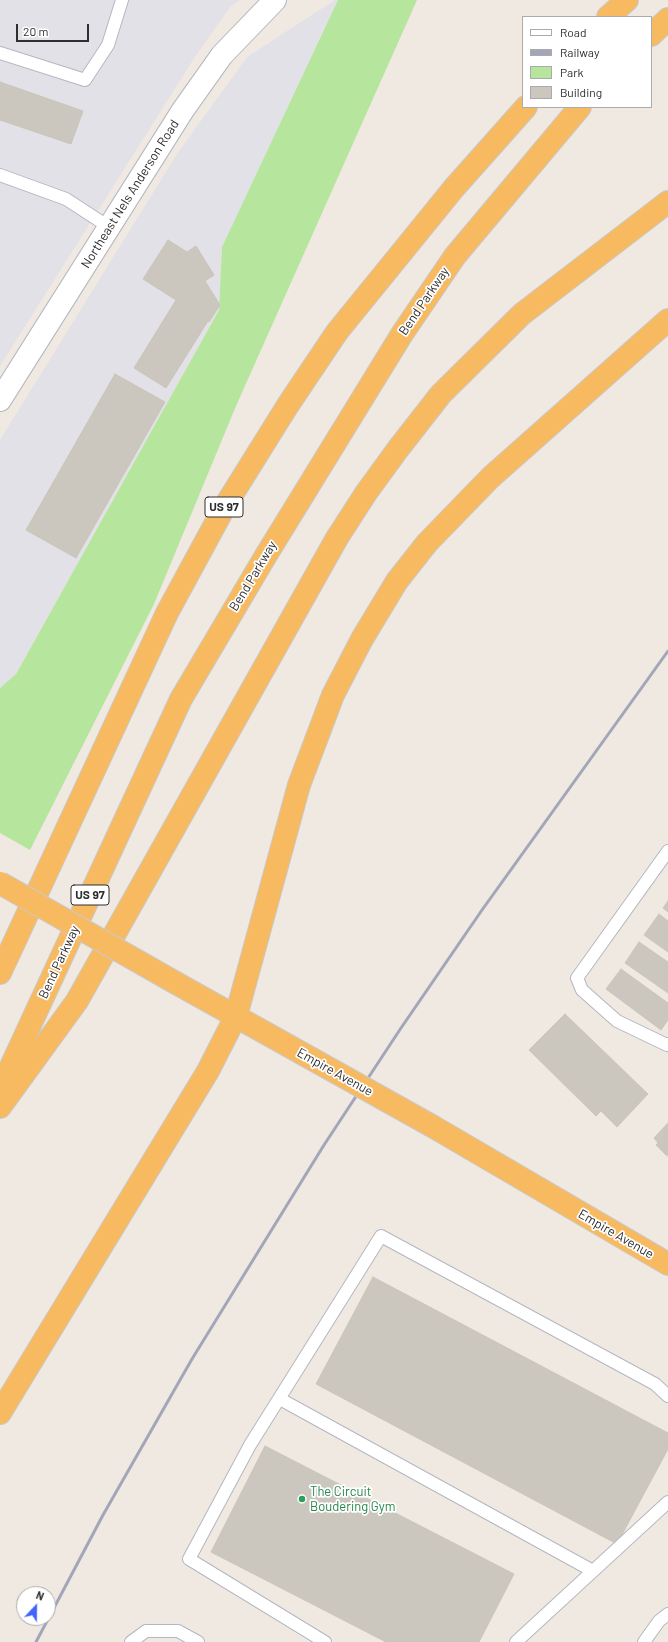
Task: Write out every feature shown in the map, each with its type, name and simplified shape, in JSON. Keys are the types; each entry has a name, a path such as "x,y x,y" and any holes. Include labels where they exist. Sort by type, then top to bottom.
{"highway":[{"path":"609,16 627,0"},
{"path":"652,34 668,19"},
{"name":"US 97","path":"0,973 167,613 225,506 288,405 337,332 454,188 525,108"},
{"name":"Bend Parkway","path":"0,1090 181,699 265,557 402,334 451,262 579,108"},
{"path":"0,1107 77,1001 337,538 366,493 398,449 441,394 522,314 668,202"},
{"path":"0,1413 204,1078 236,1016 299,785 333,696 362,639 397,581 427,543 490,478 668,320"},
{"name":"Empire Avenue","path":"0,883 432,1126 668,1264"}],"street":[{"name":"Northeast Nels Anderson Road","path":"0,400 183,110 222,55 274,0"}],"lane":[{"path":"0,53 85,80 108,45 122,0"},
{"path":"1,179 66,199 109,227"},
{"path":"668,851 577,978 582,990 617,1021 667,1045 668,1044"},
{"path":"325,1642 189,1559 250,1445 382,1236 655,1384 668,1396"},
{"path":"280,1398 593,1571"},
{"path":"516,1642 668,1502"},
{"path":"644,1642 659,1621 668,1614"},
{"path":"131,1642 146,1631 178,1631 198,1642"}],"shaded area":[{"path":"0,0 240,0 230,7 193,60 0,366"},
{"path":"335,0 338,0 222,247 219,310 16,674 0,688 0,440 177,154 247,57"}],"green space":[{"path":"338,0 417,0 236,406 154,604 30,850 0,833 0,688 16,674 219,310 222,247"}],"building":[{"path":"0,82 83,111 71,144 0,120"},
{"path":"168,240 187,252 196,246 214,275 205,281 220,305 209,322 208,321 166,388 134,368 176,300 143,279"},
{"path":"115,374 165,402 76,558 26,530"},
{"path":"668,901 668,912 663,908"},
{"path":"659,914 668,921 668,952 644,935"},
{"path":"639,942 668,962 668,993 625,963"},
{"path":"621,969 668,1003 668,1020 661,1030 606,989"},
{"path":"565,1014 648,1094 617,1127 601,1111 596,1116 529,1050"},
{"path":"668,1123 667,1156 656,1145 658,1143 654,1138"},
{"path":"373,1277 668,1433 668,1449 617,1544 316,1384"},
{"name":"The Circuit Boudering Gym","path":"265,1446 514,1574 479,1642 386,1642 211,1552"}],"railway":[{"path":"36,1642 103,1515 192,1359 324,1145 401,1028 482,910 668,651"}],"place":[{"name":"The Circuit Boudering Gym","path":"302,1499"}]}
